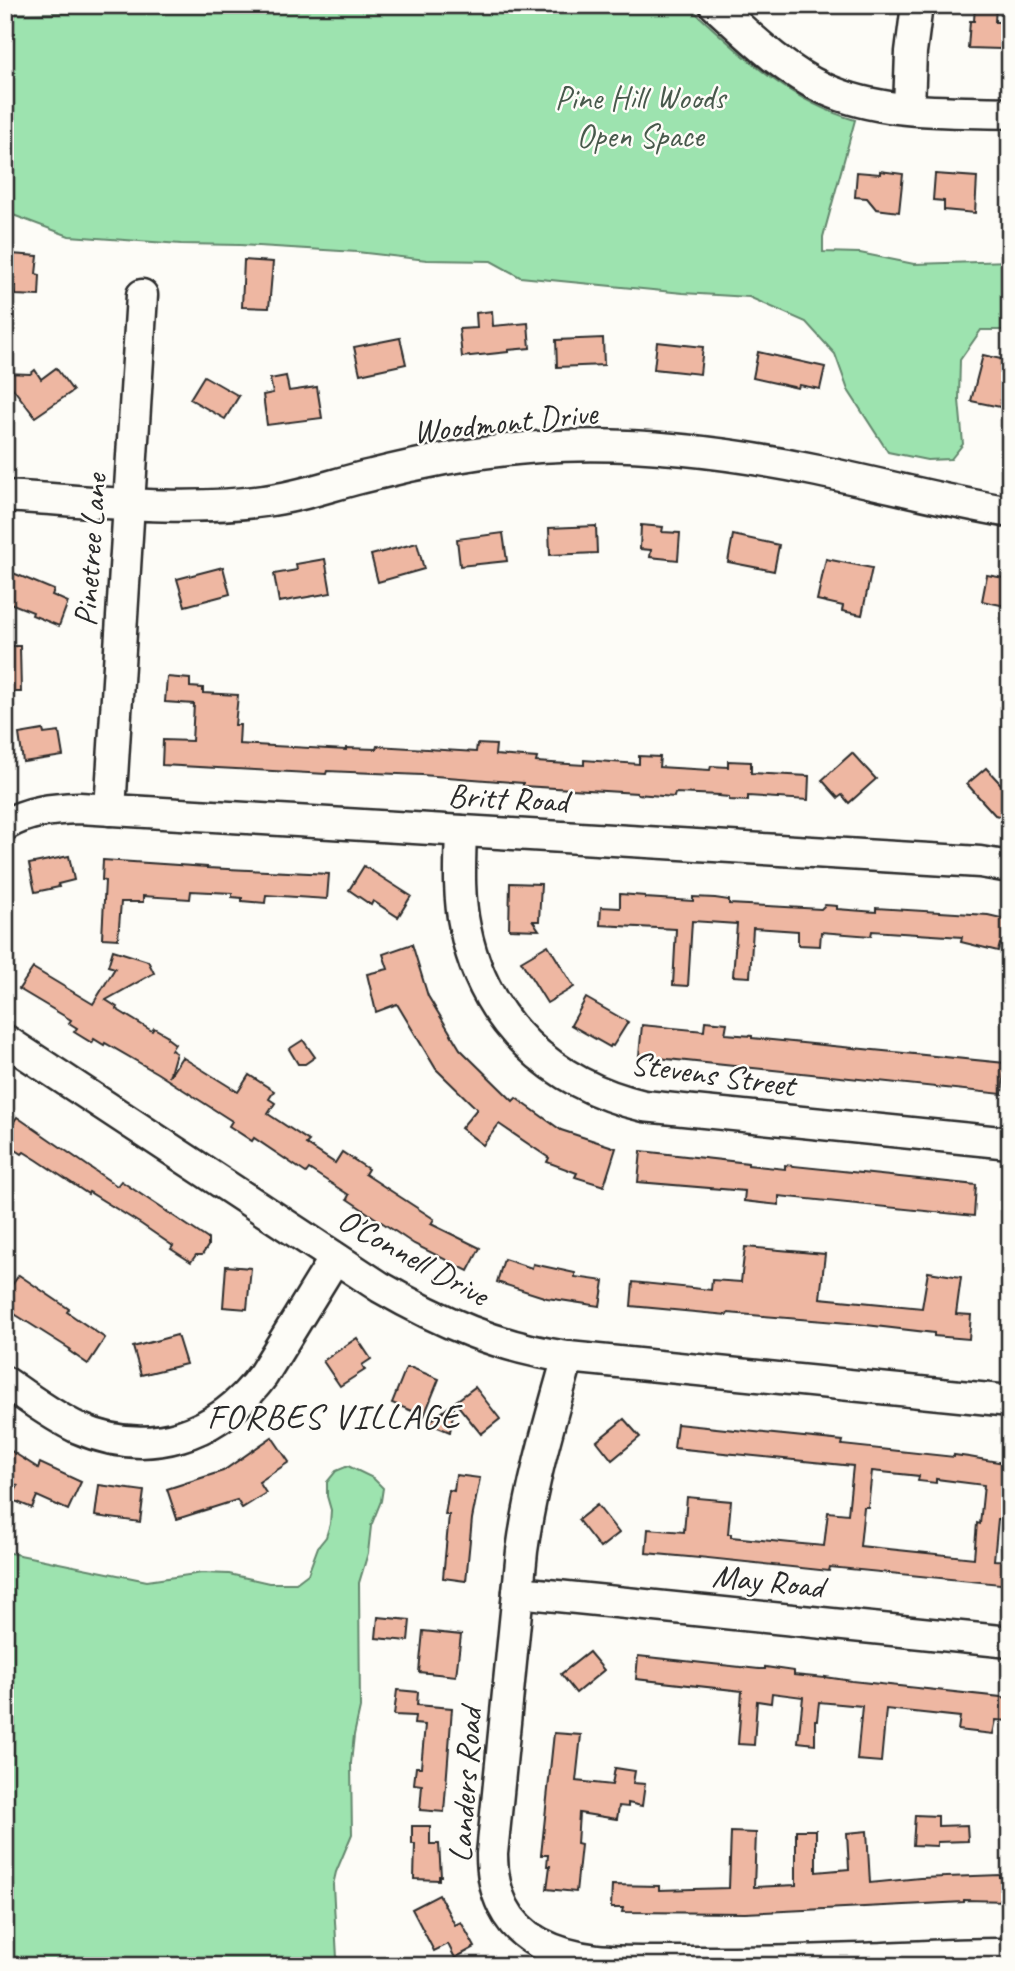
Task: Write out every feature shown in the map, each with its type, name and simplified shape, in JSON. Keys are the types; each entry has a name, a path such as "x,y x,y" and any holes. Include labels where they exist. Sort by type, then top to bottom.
{"street":[{"path":"715,5 772,55 803,77 849,98 909,108 1010,113"},
{"path":"909,108 911,52 917,5"},
{"name":"Pinetree Lane","path":"110,810 142,295"},
{"name":"Woodmont Drive","path":"5,496 194,506 267,501 443,459 515,450 589,446 698,452 757,460 1010,512"},
{"name":"Britt Road","path":"5,825 16,818 47,810 79,808 980,862 1010,867"},
{"name":"Stevens Street","path":"461,831 461,899 464,926 478,973 498,1010 525,1043 557,1070 577,1082 621,1101 644,1106 1010,1143"},
{"name":"O'Connell Drive","path":"5,1040 404,1301 454,1325 506,1344 568,1357 1010,1401"},
{"path":"5,1382 63,1420 97,1435 142,1441 187,1434 218,1420 250,1392 263,1376 335,1258"},
{"name":"Landers Road","path":"568,1357 533,1487 519,1592 492,1854 492,1871 498,1897 508,1916 526,1935 540,1956 615,1962 829,1961 1010,1954"},
{"name":"May Road","path":"519,1592 1010,1642"}],"green space":[{"name":"Pine Hill Woods Open Space","path":"177,5 687,5 764,73 807,100 855,120 823,237 823,252 860,253 914,264 1010,261 1010,330 981,330 960,360 959,400 963,444 951,459 927,460 888,452 848,390 835,354 806,322 749,297 520,277 491,261 427,260 357,252 69,236 5,212 5,14 176,11"},
{"path":"348,1466 373,1478 383,1488 371,1526 368,1553 359,1583 360,1708 351,1763 352,1834 333,1885 337,1958 333,1966 5,1966 5,1552 147,1581 202,1573 229,1574 269,1583 296,1583 308,1574 330,1524 327,1482 336,1471"}],"building":[{"path":"975,5 996,5 995,22 1002,22 1001,49 968,48 970,21 974,21"},
{"path":"880,171 903,174 899,212 876,209 867,198 855,197 857,172 880,174"},
{"path":"935,174 977,177 975,213 944,210 944,201 933,200"},
{"path":"11,254 38,256 36,274 40,275 39,296 15,295 16,286 9,285"},
{"path":"244,260 273,262 269,308 242,307"},
{"path":"492,311 493,326 528,323 530,348 462,357 459,329 477,328 476,313"},
{"path":"400,338 406,364 360,374 354,347"},
{"path":"603,338 604,365 557,367 556,340"},
{"path":"657,342 703,347 700,374 654,369"},
{"path":"758,352 825,367 820,389 799,385 798,388 753,378"},
{"path":"983,355 1010,361 1010,409 971,401"},
{"path":"56,368 73,391 35,417 5,378 5,373 30,374 35,370 41,379"},
{"path":"204,376 239,396 225,419 190,399"},
{"path":"286,376 289,391 317,387 322,418 267,425 263,395 273,393 270,379"},
{"path":"641,525 663,527 662,532 680,533 678,560 650,557 651,550 640,549"},
{"path":"596,526 597,553 550,555 549,528"},
{"path":"503,533 507,561 460,566 457,539"},
{"path":"733,535 779,545 774,571 728,562"},
{"path":"417,543 424,569 378,582 371,555"},
{"path":"325,559 331,593 279,602 274,574 297,570 296,564"},
{"path":"826,559 872,568 862,615 842,611 843,606 817,600"},
{"path":"223,567 230,594 185,606 177,579"},
{"path":"13,573 54,590 52,595 68,602 59,626 5,601 5,592"},
{"path":"987,575 1010,579 1010,607 982,601"},
{"path":"5,646 20,646 21,692 5,692"},
{"path":"167,677 190,679 190,687 203,688 203,693 238,695 235,725 240,725 239,744 346,750 376,749 377,746 476,752 477,744 496,745 495,755 537,758 536,762 584,765 584,760 639,764 639,756 660,757 659,767 710,770 711,766 728,767 728,761 751,762 751,773 809,776 808,800 748,796 748,801 729,800 729,797 719,795 675,793 674,797 523,786 523,783 422,775 327,771 326,774 162,765 163,740 192,741 194,704 165,702"},
{"path":"43,730 44,734 59,732 63,756 23,762 19,734"},
{"path":"852,753 876,779 849,803 842,795 838,798 822,780"},
{"path":"986,768 1010,794 1010,819 995,815 967,784"},
{"path":"69,856 74,880 58,884 59,887 35,892 29,864"},
{"path":"103,860 329,874 327,899 266,895 265,903 242,901 242,898 232,897 232,893 191,891 190,899 143,896 143,902 121,902 118,939 102,938 105,881 102,880"},
{"path":"364,866 411,896 398,917 373,901 371,905 349,890"},
{"path":"510,883 541,884 539,921 533,921 539,930 509,929"},
{"path":"620,894 693,901 693,897 715,898 729,900 729,904 821,909 825,905 837,906 837,909 876,912 876,908 988,915 1010,920 1010,947 1000,944 998,951 961,942 962,937 872,931 871,936 821,932 820,946 798,945 798,931 753,928 750,977 733,976 737,924 692,921 688,986 673,985 676,929 600,925 601,907 620,908"},
{"path":"412,944 428,996 460,1049 513,1101 516,1098 561,1130 616,1148 604,1186 575,1177 577,1173 547,1162 549,1158 499,1124 483,1145 461,1128 477,1109 436,1069 397,1004 376,1012 367,974 388,969 383,954"},
{"path":"548,945 574,987 547,1003 521,961"},
{"path":"113,950 148,961 154,973 106,1000 152,1031 154,1028 168,1036 175,1044 171,1050 176,1053 169,1077 182,1057 238,1092 249,1075 274,1091 269,1099 275,1103 268,1114 309,1141 306,1144 335,1163 342,1152 368,1169 365,1174 434,1219 431,1224 480,1248 468,1271 414,1244 347,1199 349,1195 309,1169 306,1173 254,1138 252,1141 229,1126 232,1121 157,1073 105,1043 104,1045 94,1039 92,1043 74,1032 77,1028 69,1023 71,1020 19,989 33,968 93,1004 115,968 108,966"},
{"path":"586,998 628,1022 613,1046 610,1047 571,1025"},
{"path":"705,1021 727,1023 725,1034 752,1038 1005,1063 1002,1094 639,1056 642,1025 704,1031"},
{"path":"303,1040 315,1057 305,1064 298,1064 289,1049"},
{"path":"17,1117 117,1186 121,1181 208,1239 208,1246 202,1255 196,1255 191,1262 141,1224 5,1143 5,1135"},
{"path":"641,1151 785,1169 785,1165 976,1185 974,1216 779,1196 779,1205 744,1201 745,1191 638,1182"},
{"path":"745,1247 825,1254 820,1298 922,1308 928,1272 961,1277 956,1314 971,1315 969,1339 849,1323 631,1306 633,1282 711,1290 712,1280 741,1282"},
{"path":"504,1259 532,1268 533,1264 575,1273 575,1277 604,1281 600,1306 547,1298 497,1282"},
{"path":"226,1266 251,1268 247,1309 223,1307"},
{"path":"19,1275 69,1309 67,1312 105,1338 88,1364 69,1351 70,1349 5,1308 5,1295"},
{"path":"177,1335 186,1364 141,1375 133,1347"},
{"path":"357,1338 371,1359 362,1365 365,1370 340,1386 323,1361"},
{"path":"406,1368 439,1379 424,1416 392,1403"},
{"path":"475,1387 500,1419 481,1434 455,1402"},
{"path":"455,1402 450,1432 428,1423"},
{"path":"624,1419 640,1437 612,1460 597,1441"},
{"path":"677,1424 843,1441 842,1445 954,1455 1010,1464 1010,1486 1007,1485 1004,1519 998,1519 994,1560 1010,1561 1010,1585 830,1567 829,1571 646,1553 648,1529 684,1532 687,1497 731,1501 728,1534 731,1534 731,1537 824,1546 828,1512 848,1514 853,1466 674,1448","holes":["872,1471 919,1476 918,1481 936,1483 936,1479 984,1485 974,1558 860,1546 864,1507 868,1507"]},
{"path":"272,1437 289,1462 259,1482 266,1493 242,1508 237,1500 177,1519 167,1489 223,1471"},
{"path":"5,1447 38,1468 40,1463 81,1482 68,1510 37,1496 32,1508 10,1499 18,1486 5,1478"},
{"path":"456,1475 480,1478 472,1519 466,1581 443,1578 449,1515 445,1515 449,1490 454,1491"},
{"path":"99,1485 144,1491 140,1522 95,1516"},
{"path":"597,1505 619,1533 600,1548 578,1520"},
{"path":"378,1617 410,1620 408,1641 376,1638"},
{"path":"423,1631 461,1635 456,1676 419,1672"},
{"path":"589,1652 604,1670 576,1693 561,1674"},
{"path":"638,1656 759,1669 765,1667 794,1671 794,1675 1010,1698 1010,1721 996,1720 993,1734 958,1730 960,1717 886,1709 881,1762 857,1760 862,1706 819,1702 815,1720 815,1744 798,1742 803,1697 772,1693 771,1703 757,1701 754,1745 738,1744 742,1691 636,1679"},
{"path":"397,1690 418,1692 417,1705 452,1708 444,1812 420,1810 422,1785 414,1784 416,1767 421,1767 425,1725 414,1724 415,1716 394,1715"},
{"path":"554,1733 581,1735 576,1781 612,1785 615,1768 635,1771 633,1783 645,1784 642,1806 628,1803 628,1807 619,1806 617,1819 579,1813 577,1844 581,1845 576,1892 547,1889 550,1866 547,1866 548,1855 541,1855"},
{"path":"915,1815 938,1816 938,1826 967,1825 968,1841 937,1842 937,1846 913,1845"},
{"path":"412,1826 430,1826 430,1844 439,1844 439,1880 414,1879 415,1844 412,1844"},
{"path":"796,1830 816,1830 816,1872 849,1869 847,1833 867,1831 870,1883 1000,1875 1010,1877 1010,1901 964,1900 745,1913 622,1912 623,1908 611,1908 612,1885 659,1886 659,1890 729,1888 731,1832 756,1833 754,1887 796,1885"},
{"path":"439,1895 455,1925 461,1922 475,1947 455,1958 448,1944 434,1951 412,1909"}],"district":[{"name":"FORBES VILLAGE","path":"334,1416"}]}
